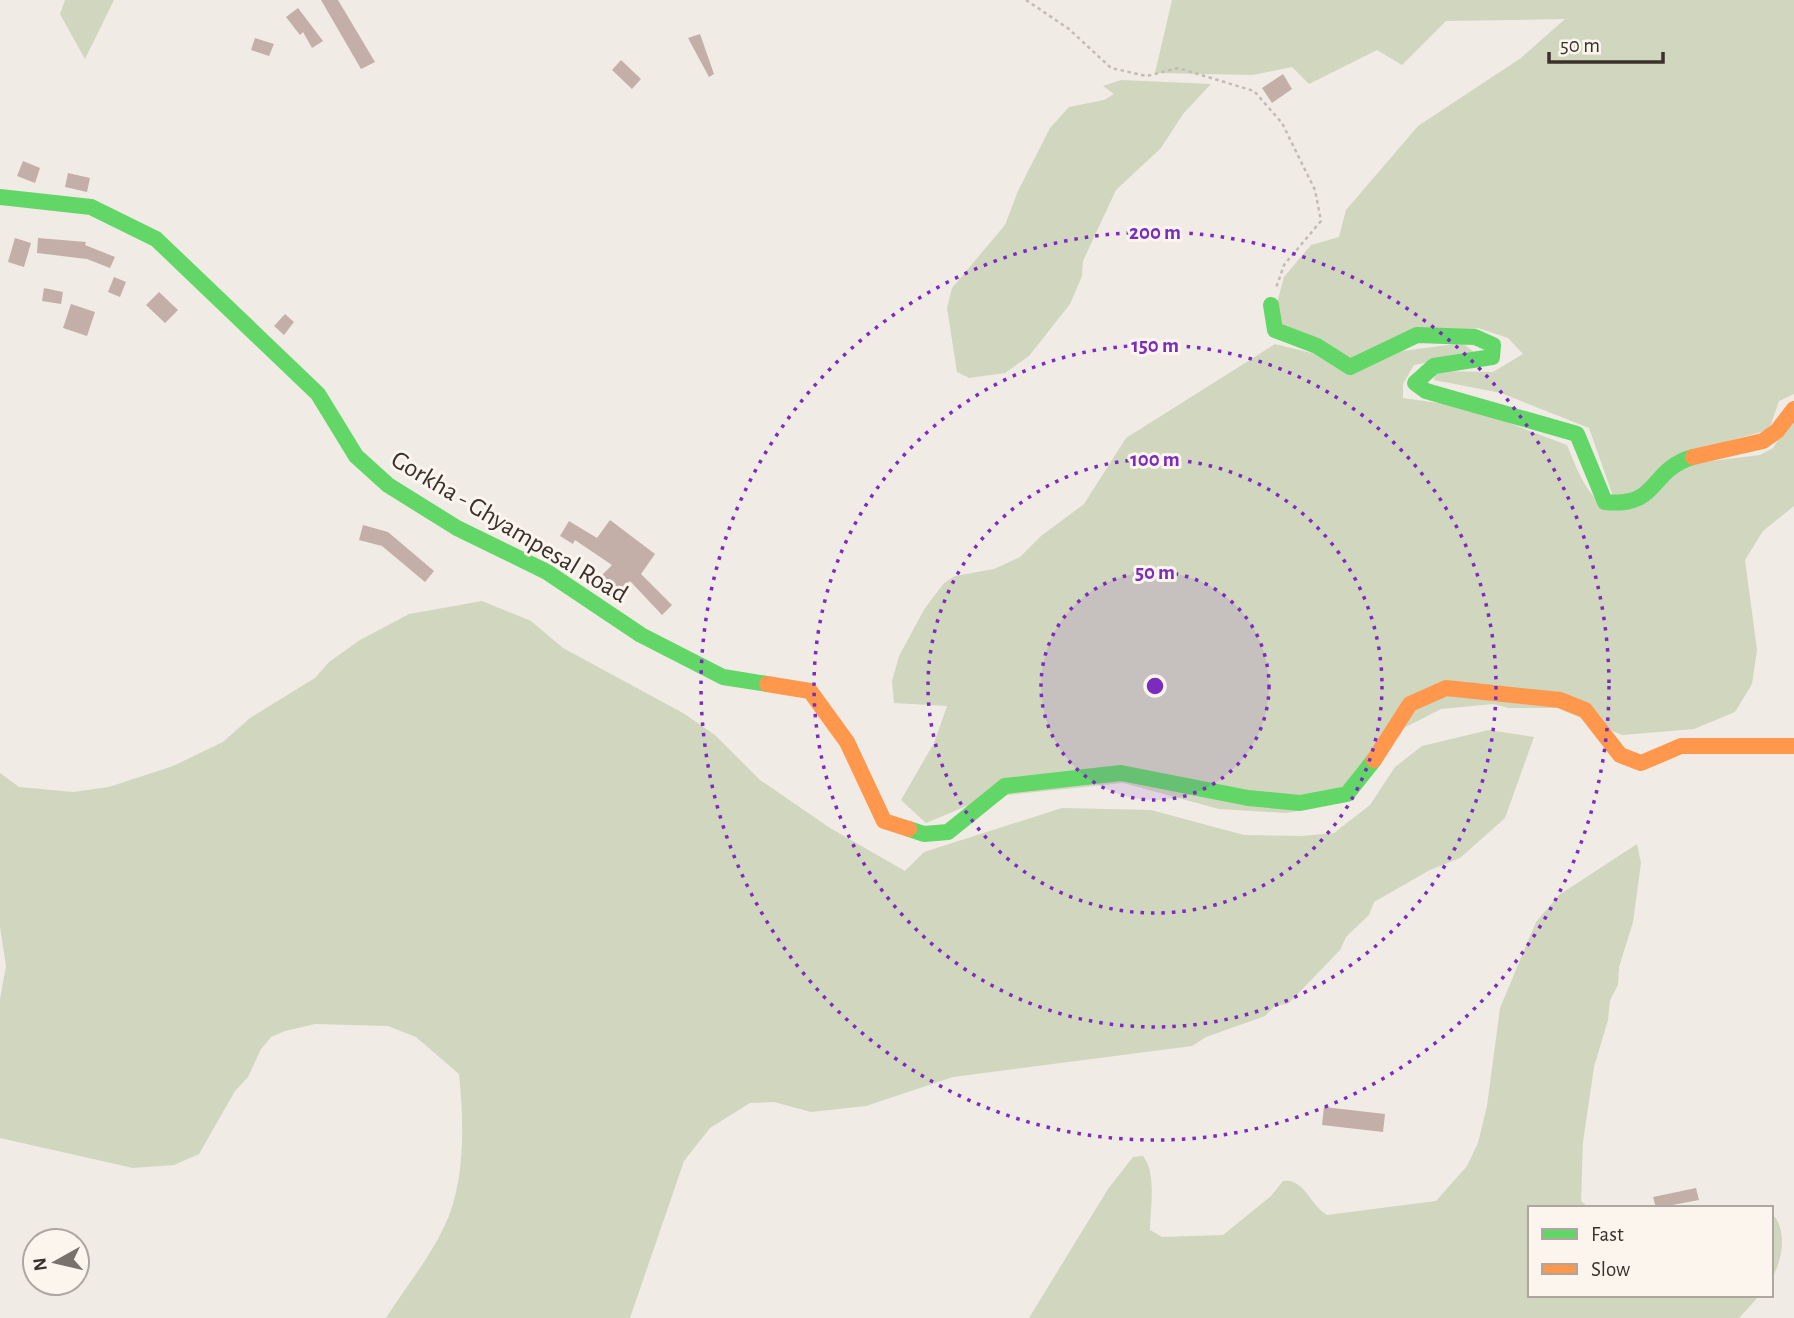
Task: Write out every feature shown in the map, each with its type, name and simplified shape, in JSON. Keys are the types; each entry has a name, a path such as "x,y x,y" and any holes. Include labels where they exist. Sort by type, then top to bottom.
{"main road":[{"name":"Gorkha - Ghyampesal Road","path":"0,197 91,207 156,239 318,394 356,456 388,485 457,528 547,572 641,635 723,677 810,691 847,742 884,821 924,834 948,832 1005,786 1121,773 1248,798 1300,803 1347,794 1372,764 1410,704 1446,688 1560,700 1586,710 1620,755 1641,763 1681,746 1794,746"},
{"path":"1271,305 1275,330 1317,346 1350,367 1417,335 1475,337 1493,345 1492,357 1434,366 1415,383 1426,391 1577,434 1605,502 1628,506 1649,494 1675,463 1774,434 1794,409"}],"path":[{"path":"1026,0 1069,29 1111,68 1147,75 1178,68 1211,76 1254,91 1282,123 1315,190 1321,221 1284,265 1271,305"}],"green space":[{"path":"65,0 114,0 85,59 60,14"},
{"path":"1172,0 1794,0 1794,394 1779,401 1769,430 1724,442 1641,495 1614,499 1589,428 1501,393 1434,380 1436,371 1493,372 1523,354 1508,338 1478,328 1353,359 1290,333 1274,314 1284,277 1311,245 1339,237 1346,210 1418,126 1521,58 1565,19 1446,21 1402,65 1377,50 1309,84 1292,67 1253,75 1155,73"},
{"path":"1121,80 1211,84 1183,114 1161,148 1116,190 1083,261 1082,276 1070,304 1029,356 1005,373 969,378 957,372 947,308 952,288 1005,225 1018,191 1050,128 1069,107 1104,100 1114,94 1103,86"},
{"path":"1463,343 1476,354 1414,365 1403,384 1403,398 1467,407 1567,445 1588,489 1609,509 1678,469 1703,462 1760,455 1773,448 1794,417 1794,506 1763,531 1745,560 1757,650 1752,684 1735,712 1694,729 1622,735 1557,708 1509,708 1493,704 1441,709 1398,731 1364,770 1315,808 1286,813 1219,809 1123,783 988,797 926,823 901,800 934,743 947,706 894,703 892,681 899,656 925,608 944,583 955,576 994,569 1020,557 1041,536 1084,504 1126,438 1275,344 1316,354 1338,369 1402,351"},
{"path":"482,601 531,621 563,648 683,713 715,735 760,780 830,828 905,871 924,852 1062,808 1151,810 1244,835 1302,836 1334,833 1370,805 1395,767 1422,746 1489,730 1534,737 1505,818 1460,858 1430,870 1374,902 1369,915 1346,937 1340,950 1288,1004 1276,1005 1265,1016 1206,1037 1192,1046 953,1077 866,1106 811,1112 774,1102 750,1103 710,1128 684,1161 630,1318 386,1318 438,1239 451,1209 460,1171 462,1112 459,1074 416,1037 388,1026 315,1024 271,1037 261,1049 248,1077 235,1091 199,1154 174,1165 133,1168 0,1138 0,999 6,966 0,927 0,773 19,787 73,792 109,787 173,766 223,742 250,718 315,678 329,662 360,640 409,614"},
{"path":"1637,844 1641,863 1633,922 1594,1067 1583,1142 1581,1201 1587,1206 1528,1206 1528,1297 1758,1297 1739,1318 1029,1318 1108,1189 1133,1157 1143,1156 1147,1163 1151,1181 1150,1230 1162,1237 1223,1235 1271,1196 1283,1181 1290,1181 1302,1188 1327,1215 1436,1201 1467,1166 1478,1143 1487,1106 1500,1008 1536,922 1559,895"},
{"path":"1773,1218 1779,1224 1782,1248 1773,1276"}],"building":[{"path":"321,0 338,0 375,62 361,69"},
{"path":"298,8 323,41 312,48 303,32 300,35 286,17"},
{"path":"700,34 714,74 709,77 688,38"},
{"path":"255,38 274,44 269,56 251,50"},
{"path":"621,60 641,79 632,89 612,70"},
{"path":"1283,74 1292,89 1272,103 1262,88"},
{"path":"23,161 40,168 35,183 17,176"},
{"path":"68,173 90,178 87,192 65,187"},
{"path":"15,238 31,243 24,267 8,262"},
{"path":"38,238 86,242 85,245 115,257 110,268 87,259 37,253"},
{"path":"114,277 126,282 120,297 108,292"},
{"path":"44,288 63,292 61,304 42,301"},
{"path":"159,292 178,310 165,323 146,305"},
{"path":"71,304 95,312 87,336 63,328"},
{"path":"285,314 294,322 284,335 274,326"},
{"path":"610,520 655,554 641,574 672,605 662,615 630,581 617,593 601,576 612,565 575,540 573,544 560,536 569,521 597,538"},
{"path":"363,525 388,532 434,571 425,582 382,546 359,540"},
{"path":"1324,1107 1385,1114 1383,1132 1322,1125"},
{"path":"1696,1188 1699,1200 1655,1206 1653,1197"}],"traffic: fast":[{"path":"0,197 91,207 156,239 318,394 356,456 388,485 457,528 547,572 641,635 723,677 767,684"},
{"path":"1271,305 1275,330 1317,346 1350,367 1417,335 1475,337 1493,345 1492,357 1434,366 1415,383 1426,391 1577,434 1605,502 1636,499 1645,494 1668,470 1693,457"},
{"path":"909,829 924,834 948,832 1005,786 1121,773 1248,798 1300,803 1347,794 1374,760"}],"traffic: slow":[{"path":"1693,457 1763,441 1777,431 1794,409"},
{"path":"767,684 810,691 847,742 884,821 909,829"},
{"path":"1374,760 1410,704 1446,688 1560,700 1585,710 1620,755 1641,763 1681,746 1794,746"}]}
